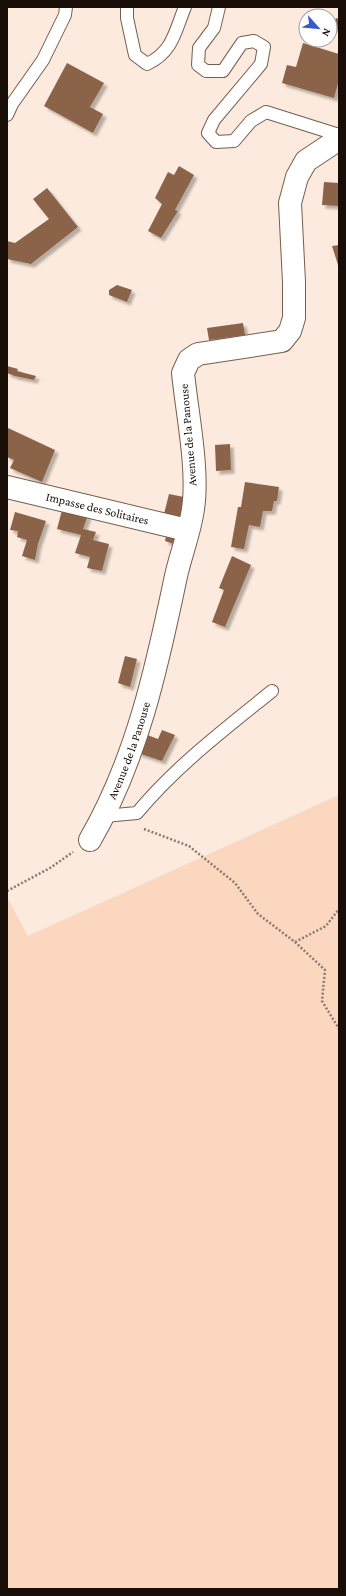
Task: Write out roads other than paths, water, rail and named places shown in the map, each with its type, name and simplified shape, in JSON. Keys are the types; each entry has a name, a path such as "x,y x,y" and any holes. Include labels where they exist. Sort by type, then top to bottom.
{"street":[{"name":"Avenue de la Panouse","path":"90,840 104,816 133,744 155,675 193,509 194,471 183,373 190,360 198,354 282,341 290,331 294,318 294,282 290,203 297,177 306,161 339,139"},
{"name":"Impasse des Solitaires","path":"7,487 188,530"}],"lane":[{"path":"7,116 12,104 43,60 65,15 66,7"},
{"path":"127,7 127,18 135,55 147,64 157,59 167,51 185,7"},
{"path":"219,7 214,28 200,48 198,65 206,71 222,71 242,43 254,41 264,47 261,64 214,120 208,133 216,142 234,141 251,121 266,112 339,135"},
{"path":"104,816 137,813 168,779 225,728 272,691"}]}
